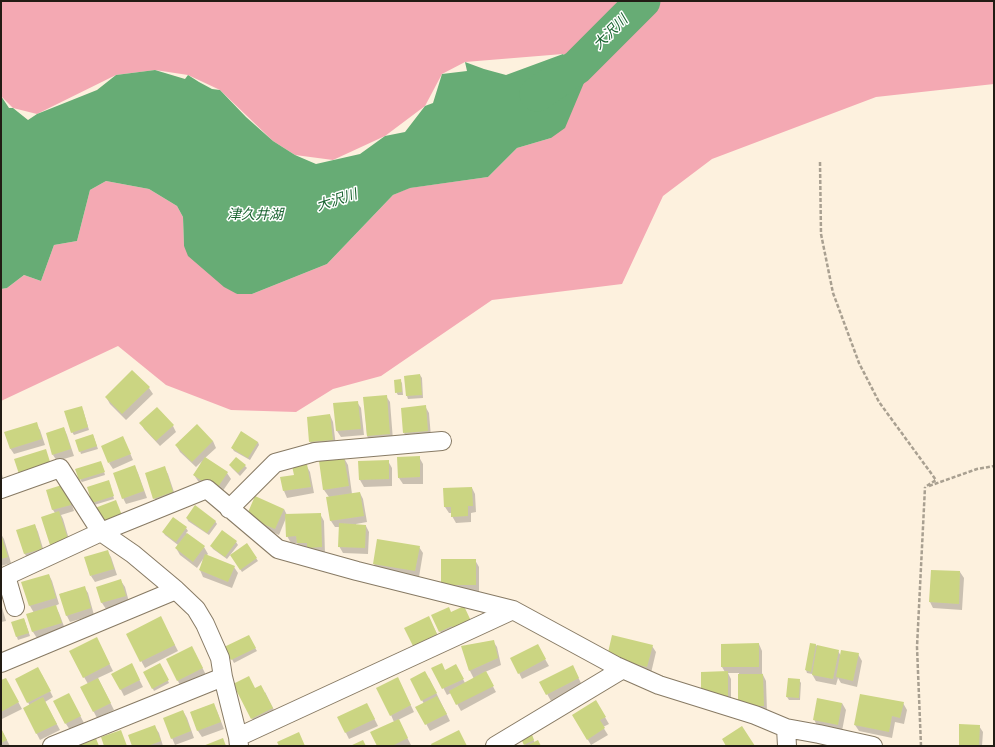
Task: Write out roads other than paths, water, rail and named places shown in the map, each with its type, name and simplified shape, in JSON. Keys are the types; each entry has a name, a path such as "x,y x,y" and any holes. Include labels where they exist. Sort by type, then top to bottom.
{"street":[{"path":"230,508 275,463 314,452 442,441"},
{"path":"1,489 60,468 101,532 133,554 196,609 206,624 220,658 223,677 239,742 513,610"},
{"path":"15,607 6,576 101,532 207,489 278,549 357,572 513,610 623,669 659,685 755,715 786,728 873,746"},
{"path":"1,663 176,590"},
{"path":"495,746 623,669"},
{"path":"52,746 223,677"},
{"path":"786,728 787,746"}],"water":[{"name":"津久井湖","path":"563,54 586,78 565,128 551,138 517,148 488,177 410,188 393,195 327,264 252,294 237,294 224,287 188,256 184,246 183,217 177,206 149,189 106,181 90,190 77,241 54,245 41,281 24,275 7,288 1,289 1,96 9,108 13,108 28,120 37,114 97,90 116,75 155,70 185,79 188,75 212,89 220,90 246,117 273,141 295,155 316,164 360,154 385,136 405,132 425,106 433,103 442,74 467,71 465,62 506,75"}],"waterway":[{"name":"大沢川","path":"537,94 577,67 643,1"}]}
